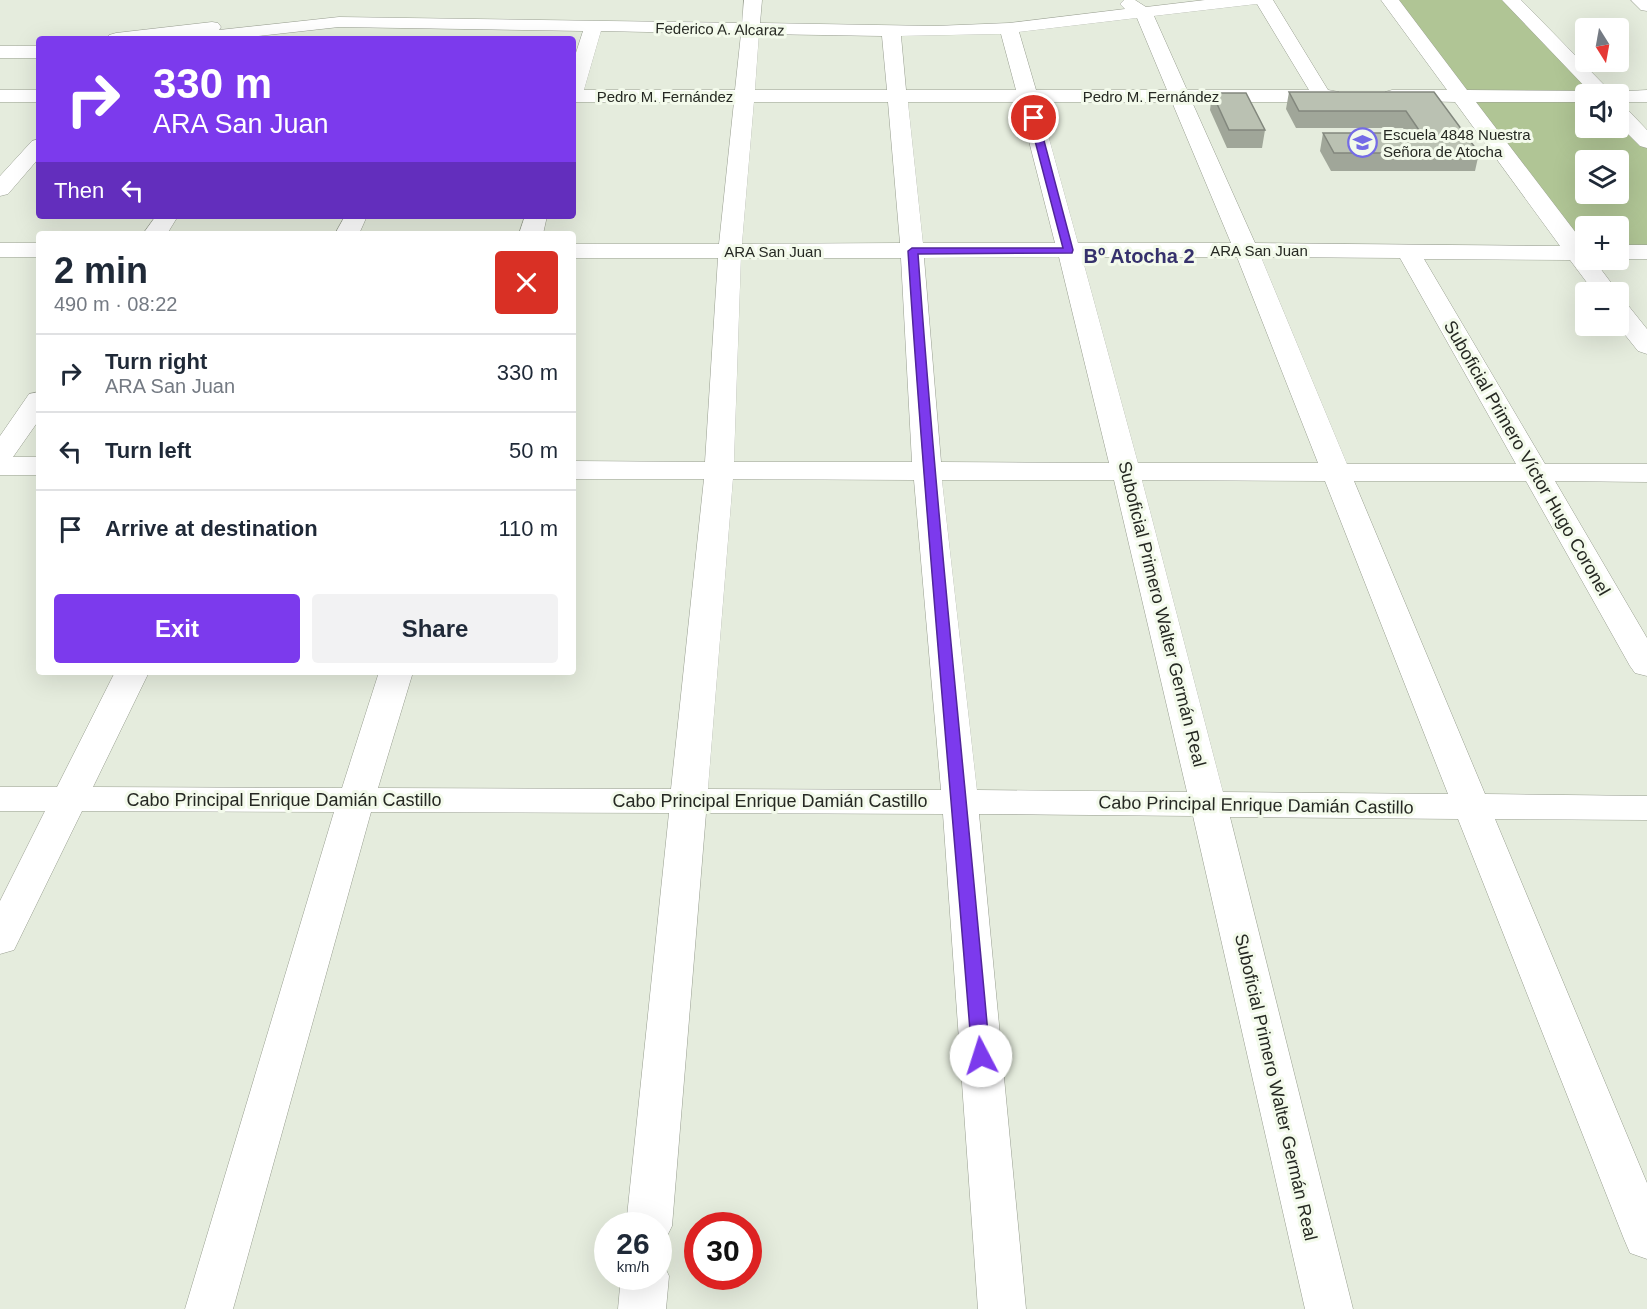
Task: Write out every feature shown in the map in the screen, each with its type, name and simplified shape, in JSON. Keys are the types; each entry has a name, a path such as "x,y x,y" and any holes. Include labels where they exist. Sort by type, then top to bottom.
{"street":[{"path":"651,1212 719,470 730,252 753,0"},
{"name":"Federico A. Alcaraz","path":"208,36 299,22 339,22 446,32 593,27 891,32 1009,27 1136,9 1251,0"},
{"path":"1264,0 1322,96"},
{"path":"1390,0 1575,245"},
{"path":"1511,0 1593,84"},
{"path":"1640,0 1647,6"},
{"path":"1136,9 1178,96 1246,250 1334,472 1647,1239"},
{"path":"148,36 299,22"},
{"path":"576,85 593,27"},
{"name":"Suboficial Primero Walter Germán Real","path":"1009,27 1126,471 1209,804 1329,1309"},
{"path":"891,32 912,251 927,470 960,802 1002,1309"},
{"path":"0,44 36,44"},
{"path":"0,52 36,52"},
{"name":"Pedro M. Fernández","path":"576,95 1575,96"},
{"path":"0,96 36,96"},
{"path":"1629,96 1647,96"},
{"path":"1629,123 1647,142"},
{"path":"0,189 36,148"},
{"path":"0,250 36,250"},
{"name":"ARA San Juan","path":"576,251 1407,250 1575,253"},
{"name":"Suboficial Primero Víctor Hugo Coronel","path":"1407,250 1647,666"},
{"path":"1629,252 1647,252"},
{"path":"1629,323 1647,346"},
{"path":"0,456 36,404"},
{"path":"0,466 36,466"},
{"path":"576,470 1647,472"},
{"path":"0,940 131,675"},
{"path":"209,1309 356,800 395,675"},
{"name":"Cabo Principal Enrique Damián Castillo","path":"0,799 960,802 1647,808"},
{"path":"642,1309 644,1290"}],"green space":[{"path":"1390,0 1511,0 1575,65 1575,72 1581,72 1593,84 1575,84 1575,138 1629,138 1629,122 1647,142 1647,252 1629,252 1629,216 1575,216 1575,240"}],"building":[{"path":"1289,92 1434,92 1479,153 1334,153 1323,133 1421,133 1406,111 1299,111"},
{"path":"1212,93 1246,93 1265,130 1229,130"}],"place":[{"name":"Escuela 4848 Nuestra Señora de Atocha","path":"1362,143"}],"district":[{"name":"Bº Atocha 2","path":"1139,256"}],"route":[{"path":"981,1056 960,802 927,470 912,251 1068,250 1034,118"}]}
